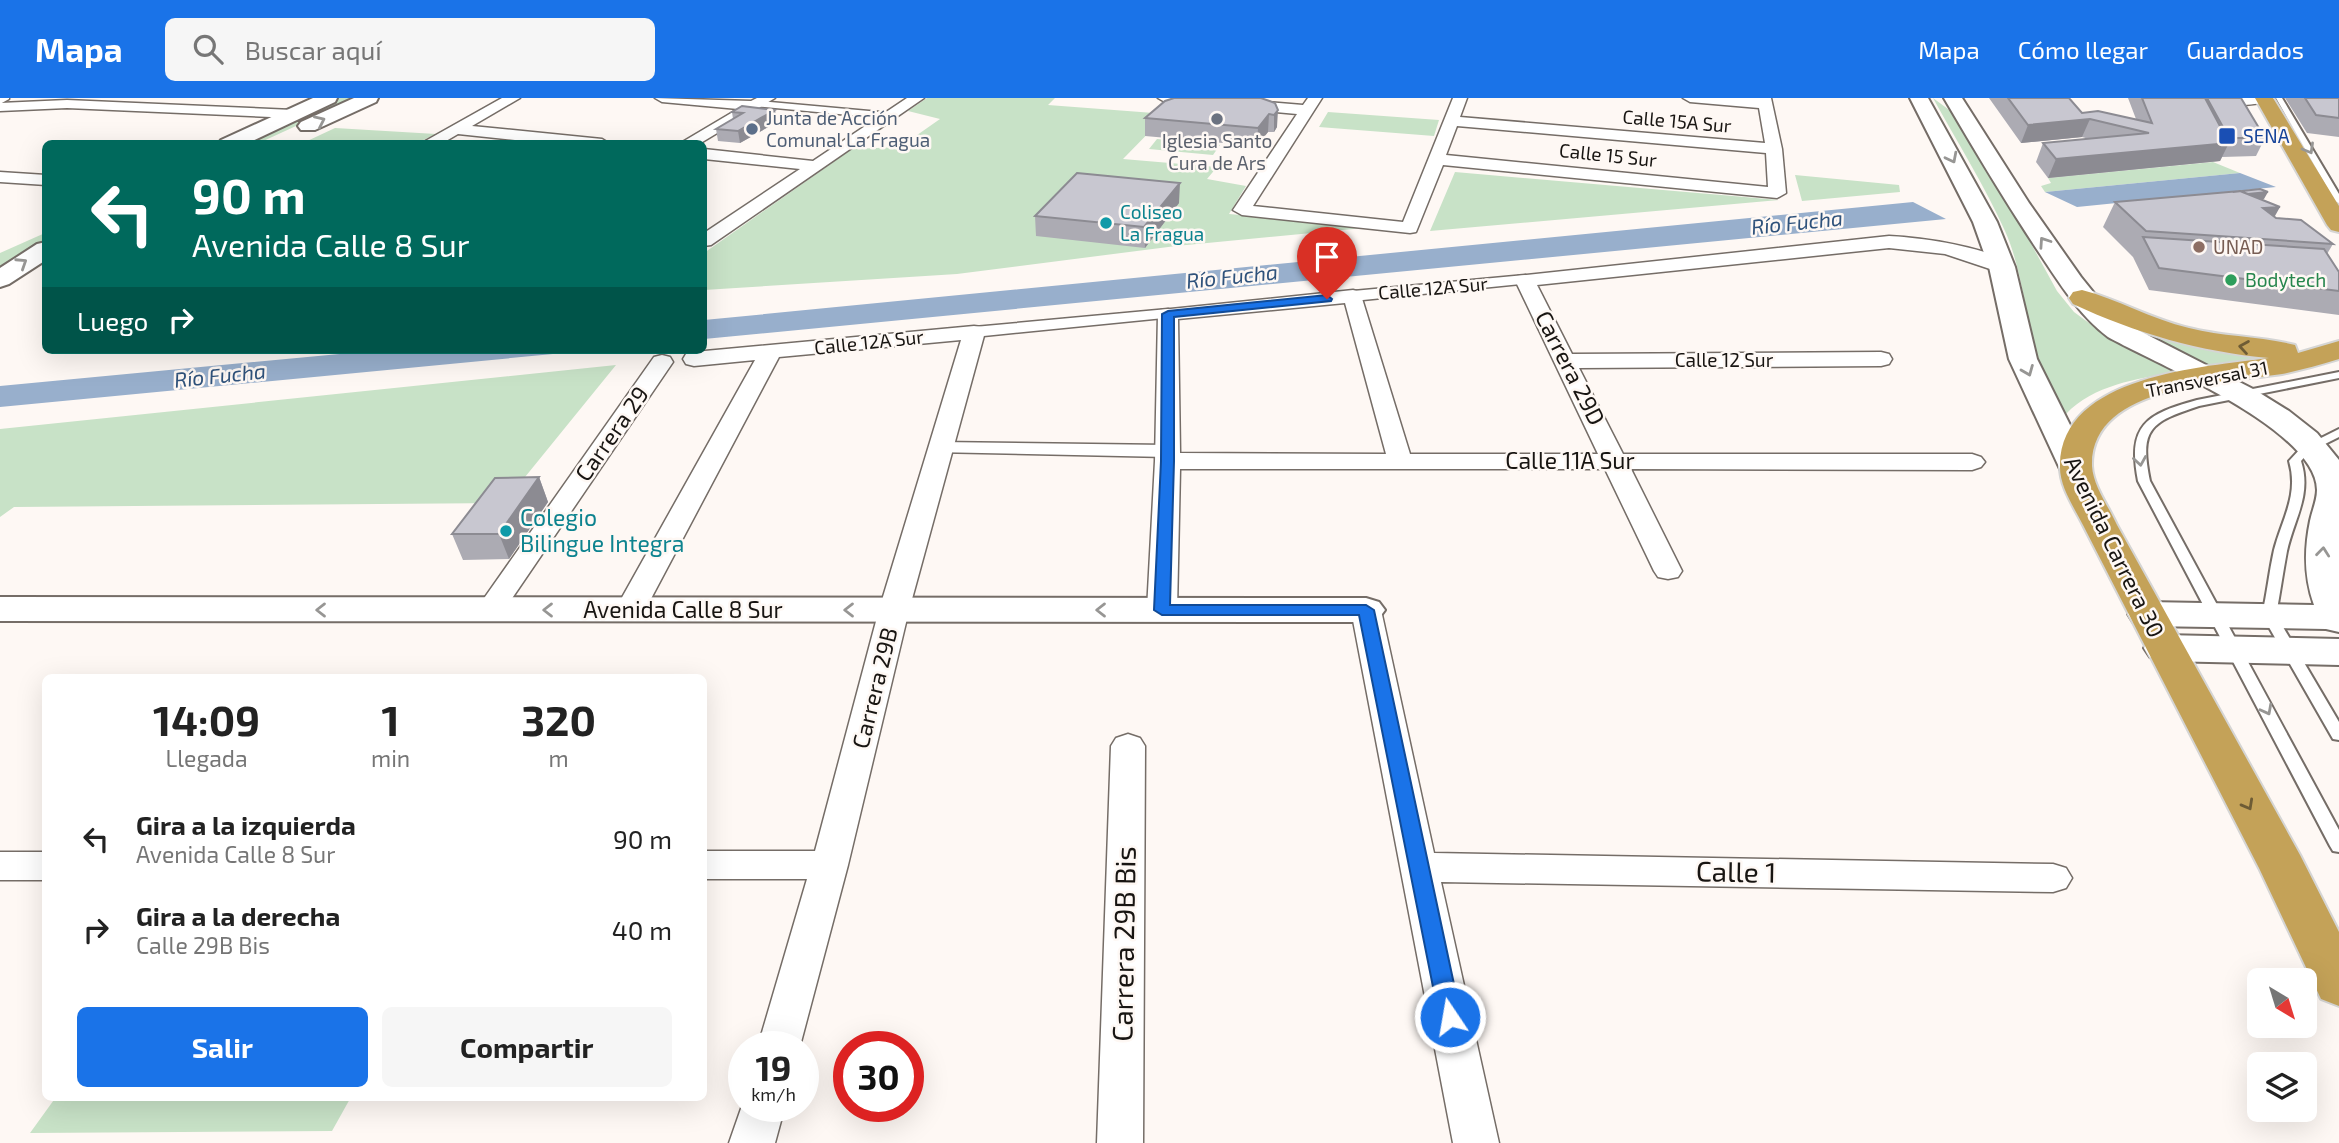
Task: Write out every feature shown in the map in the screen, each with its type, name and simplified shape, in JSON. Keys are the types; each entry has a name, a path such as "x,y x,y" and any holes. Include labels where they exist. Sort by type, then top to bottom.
{"highway":[{"path":"2264,98 2339,225"},
{"path":"2082,298 2115,314 2203,341 2338,358"},
{"name":"Transversal 31","path":"2076,469 2076,451 2081,436 2093,418 2112,403 2138,391 2207,377 2338,358"},
{"name":"Avenida Carrera 30","path":"2076,469 2100,525 2283,868 2339,984"}],"main road":[{"path":"237,140 328,98"},
{"path":"280,140 369,98"},
{"name":"Avenida Carrera 30","path":"1919,98 1985,222 2002,267 2023,359 2076,469"},
{"path":"1952,98 2039,236 2090,309 2118,331 2207,377 2302,433 2326,438 2320,453 2333,477 2334,489 2321,558 2324,580 2339,627"},
{"path":"0,279 39,237"},
{"name":"Avenida Calle 8 Sur","path":"0,609 1366,610"},
{"path":"2155,631 2218,614 2269,615 2339,627"},
{"path":"2155,631 2235,650 2291,651 2339,627"}],"street":[{"path":"435,140 513,98"},
{"path":"662,98 760,103 891,116"},
{"path":"707,240 917,98"},
{"path":"1165,98 1311,104"},
{"path":"1311,104 1242,209 1410,228 1460,98"},
{"path":"1690,98 1764,101 1774,149"},
{"path":"2195,98 2264,98"},
{"path":"694,140 760,103"},
{"path":"0,107 67,104 293,114"},
{"name":"Calle 15A Sur","path":"1451,121 1774,149"},
{"path":"456,128 566,140"},
{"name":"Calle 15 Sur","path":"1435,159 1777,193 1774,149"},
{"path":"707,154 816,166"},
{"path":"0,177 42,180"},
{"name":"Calle 12A Sur","path":"694,359 1525,280 1889,242 1940,246 1977,256 2002,267"},
{"name":"Carrera 29D","path":"1525,280 1668,571"},
{"path":"1353,296 1400,461"},
{"path":"1162,610 1168,456 1168,314"},
{"name":"Carrera 29B","path":"783,1031 830,864 894,610 974,331"},
{"path":"630,610 771,351"},
{"name":"Calle 12 Sur","path":"1567,361 1881,359"},
{"name":"Carrera 29","path":"490,610 662,362"},
{"name":"Calle 11A Sur","path":"940,448 1400,461 1972,462"},
{"path":"1366,610 1476,1143"},
{"name":"Carrera 29B Bis","path":"1120,1143 1128,746"},
{"path":"707,864 830,864"},
{"path":"0,866 42,866"},
{"name":"Calle 1","path":"1419,867 2053,878"},
{"path":"752,1143 758,1122"}],"lane":[{"path":"2279,98 2339,201"},
{"path":"2338,358 2239,395 2197,403 2155,419 2142,432 2138,456 2144,481 2218,614 2339,846"},
{"path":"2326,438 2295,461 2300,472 2298,504 2281,549 2269,615 2339,735"}],"green space":[{"path":"338,98 357,98 266,140 249,140"},
{"path":"927,98 1055,98 1048,105 1167,114 1123,159 1217,167 1207,179 1246,186 1229,214 1374,227 1176,246 957,274 707,290 707,251 852,149 900,147 940,119 908,111"},
{"path":"1933,98 1952,112 2012,209 2057,291 2074,312 2104,334 2175,372 2102,390 2077,404 2066,414 2052,394 2042,372 2020,277 2005,231"},
{"path":"1328,112 1439,120 1434,136 1319,127"},
{"path":"335,128 436,134 423,140 309,140"},
{"path":"1157,139 1220,145 1213,155 1149,149"},
{"path":"2213,162 2240,173 2045,192 2041,186 2051,183 2048,178"},
{"path":"1455,172 1779,200 1430,231"},
{"path":"1795,175 1899,185 1900,192 1802,201"},
{"path":"42,234 42,243 0,269 0,253"},
{"path":"2119,318 2272,355 2205,368"},
{"path":"616,365 504,503 14,507 0,517 0,429"},
{"path":"53,1101 349,1101 332,1131 30,1133"}],"water":[{"path":"2240,173 2276,187 2077,207 2045,192"},
{"name":"Río Fucha","path":"1913,202 1946,219 707,339 707,320"},
{"name":"Río Fucha","path":"340,354 553,354 0,407 0,386"}],"building":[{"path":"1174,98 1261,98 1275,103 1278,110 1274,115 1269,114 1258,128 1145,118 1165,101"},
{"path":"2008,98 2069,98 2082,113 2098,111 2152,123 2142,98 2205,98 2229,143 2056,159 2043,143 2149,133 2090,119 2028,125"},
{"path":"2207,98 2241,98 2265,138 2229,138"},
{"path":"2305,98 2339,98 2339,118 2316,115"},
{"path":"742,106 775,110 738,131 716,129 743,113 732,112"},
{"path":"1077,173 1180,183 1144,227 1035,216"},
{"path":"2260,189 2268,192 2248,194 2240,191"},
{"path":"2240,191 2280,207 2263,208 2276,218 2301,220 2333,244 2146,231 2115,202"},
{"path":"2143,237 2324,249 2339,272 2339,291 2159,268"},
{"path":"539,477 499,534 452,534 495,478"}],"place":[{"name":"Iglesia Santo Cura de Ars","path":"1217,119"},
{"name":"Junta de Acción Comunal La Fragua","path":"752,129"},
{"name":"SENA","path":"2227,136"},
{"name":"Coliseo La Fragua","path":"1106,223"},
{"name":"UNAD","path":"2199,247"},
{"name":"Bodytech","path":"2231,280"},
{"name":"Colegio Bilingue Integra","path":"506,531"}],"route":[{"path":"1327,299 1168,314 1168,461 1162,610 1366,610 1450,1017"}]}
